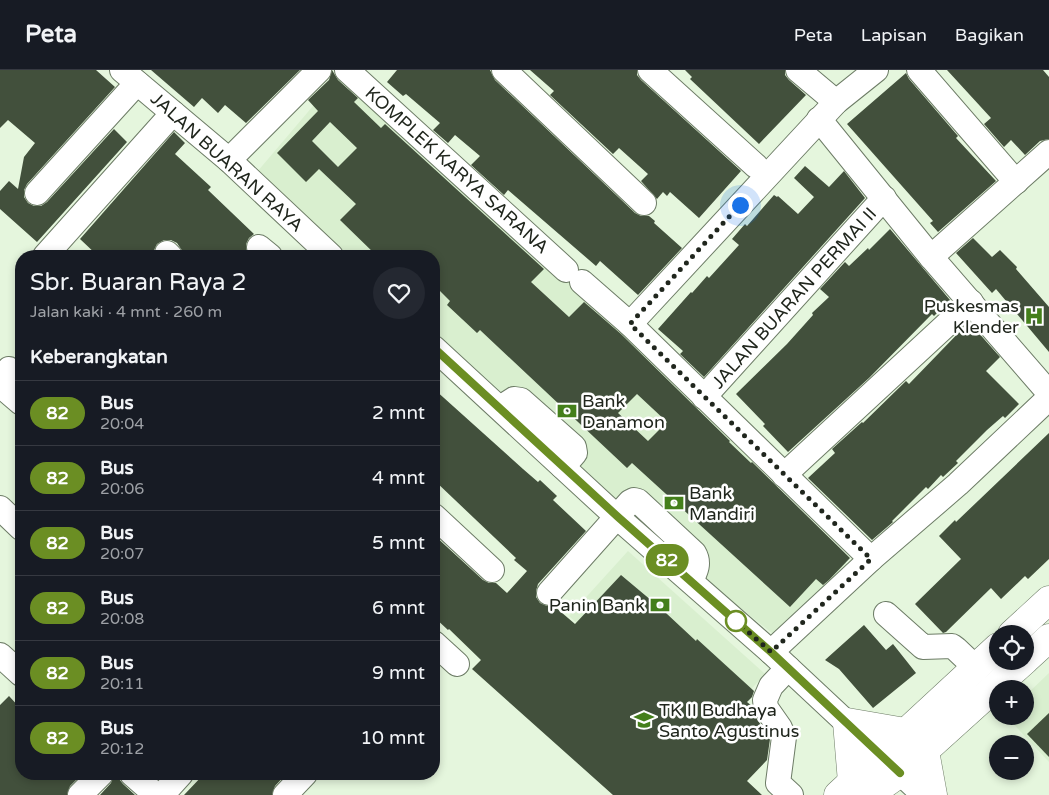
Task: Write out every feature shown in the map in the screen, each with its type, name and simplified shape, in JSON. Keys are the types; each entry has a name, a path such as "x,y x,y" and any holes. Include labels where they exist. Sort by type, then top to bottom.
{"main road":[{"path":"1022,625 1049,600"},
{"path":"1034,652 1049,638"},
{"path":"915,742 975,667 989,655"},
{"path":"853,791 1012,670"},
{"path":"853,791 847,722 915,742"},
{"path":"915,742 933,795"}],"street":[{"path":"229,160 319,70"},
{"name":"KOMPLEK KARYA SARANA","path":"348,70 574,276 630,324 871,559"},
{"path":"504,70 644,203"},
{"path":"650,70 756,166"},
{"path":"798,70 884,198 931,257 1049,393"},
{"path":"735,189 756,166 823,108 876,70"},
{"path":"919,70 1016,182"},
{"path":"36,193 130,76"},
{"name":"JALAN BUARAN RAYA","path":"130,76 229,160 326,250"},
{"path":"630,324 823,108"},
{"path":"50,250 173,113"},
{"path":"931,257 1049,152"},
{"name":"JALAN BUARAN PERMAI II","path":"704,397 884,198"},
{"path":"784,474 971,302"},
{"path":"440,359 500,408 618,517 771,652 924,795"},
{"path":"771,652 871,559 958,484 1049,398"},
{"path":"0,508 15,522"},
{"path":"549,593 618,517"},
{"path":"440,522 492,570"},
{"path":"886,614 923,647 952,646 975,667"},
{"path":"440,648 457,664"},
{"path":"0,655 15,669"},
{"path":"788,668 771,686 766,695 765,704 784,737 778,783 791,795"},
{"path":"80,795 95,780"},
{"path":"139,780 156,795"},
{"path":"162,795 176,780"}],"shaded area":[{"path":"341,73 638,336 850,567 778,638 543,448 440,349 440,250 339,250 257,172"},
{"path":"628,551 765,674 706,740 569,616"},
{"path":"1049,673 1049,762 1034,746 1034,735 1024,735 1014,725 1034,725 1034,687"}],"building":[{"path":"0,70 96,70 115,87 27,184 24,190 24,197 28,203 34,206 41,206 47,202 114,129 127,142 37,242 0,209 0,191 9,181 18,189 24,157 35,143 8,120 0,128"},
{"path":"151,70 300,70 246,123 225,105 218,113 202,98 194,107"},
{"path":"332,70 338,80 358,98 354,102 381,128 385,124 544,269 531,282 569,317 584,302 621,334 729,442 850,558 823,585 816,579 790,607 632,463 627,468 480,330 477,333 447,305 450,301 440,291 440,250 371,250 340,220 356,204 319,169 306,182 277,153 318,111 308,100 329,80","holes":["330,122 357,148 338,167 312,141","637,394 667,422 648,441 618,413"]},
{"path":"397,70 490,70 495,80 635,213 641,216 649,216 655,221 654,223 682,248 638,295 600,261 596,266 508,190 504,195 471,165 480,156 455,135 448,143 433,130 440,123 406,94 403,96 387,82"},
{"path":"530,70 637,70 637,75 641,80 741,171 699,218 670,192 667,196 663,192 657,199 641,181 648,174 619,148 613,154 550,95 554,91"},
{"path":"685,70 785,70 785,75 789,80 806,95 759,144 690,79 692,77"},
{"path":"947,70 1043,70 1049,77 1049,139 1040,141 1025,155 1011,140 1004,147 984,124 991,118"},
{"path":"906,73 909,79 958,136 956,138 996,181 938,232 930,223 933,221 847,124"},
{"path":"174,132 185,143 175,154 211,187 208,190 254,234 246,244 247,250 182,250 177,243 171,240 164,240 157,244 154,250 92,250 80,239"},
{"path":"805,166 829,187 844,171 865,198 704,377 680,354 683,351 658,329 691,292 707,276 709,278 739,245 732,239 745,224 747,226 774,195 778,196 798,214 814,197 794,178"},
{"path":"890,229 950,300 934,316 932,314 869,378 788,452 763,426 765,424 736,394 787,344 813,315 812,313 829,297 820,289 845,262 849,266 868,248 869,250"},
{"path":"973,238 992,257 1000,250 1017,267 1016,269 1049,307 1049,352 996,289 992,293 956,253"},
{"path":"969,322 1000,357 986,371 1019,404 1005,418 1003,416 987,430 956,461 958,463 943,477 941,475 928,489 926,487 893,522 872,540 808,478 835,453 832,449 863,423 906,381 909,384"},
{"path":"440,394 538,482 540,480 557,496 553,500 586,531 538,584 536,597 540,603 554,606 575,624 621,575 652,600 696,641 697,639 754,691 752,697 747,702 752,706 755,716 770,739 767,760 747,781 762,795 613,795 472,669 481,660 440,623 440,541 483,580 489,583 496,583 507,593 527,571 514,560 516,558 440,486"},
{"path":"1049,433 1049,559 1028,579 1025,576 1001,599 991,588 943,633 915,604 961,559 939,536"},
{"path":"864,625 886,650 893,644 916,673 873,708 839,669 825,660"},
{"path":"9,696 15,702 15,780 76,780 70,786 67,795 0,795 0,705"},
{"path":"1049,713 1049,757 1034,741 1034,735 1027,734"},
{"path":"112,780 120,780 135,795 100,795"},
{"path":"198,780 280,780 275,786 272,795 184,795"}],"bus line":[{"name":"82","path":"440,354 618,517 771,652 900,773"}],"place":[{"name":"Puskesmas Klender","path":"1034,316"},
{"name":"Bank Danamon","path":"567,411"},
{"name":"Bank Mandiri","path":"674,503"},
{"name":"Panin Bank","path":"660,605"},
{"name":"TK II Budhaya Santo Agustinus","path":"644,720"}],"route":[{"path":"736,621 771,652 871,559 630,324 740,205"}]}
